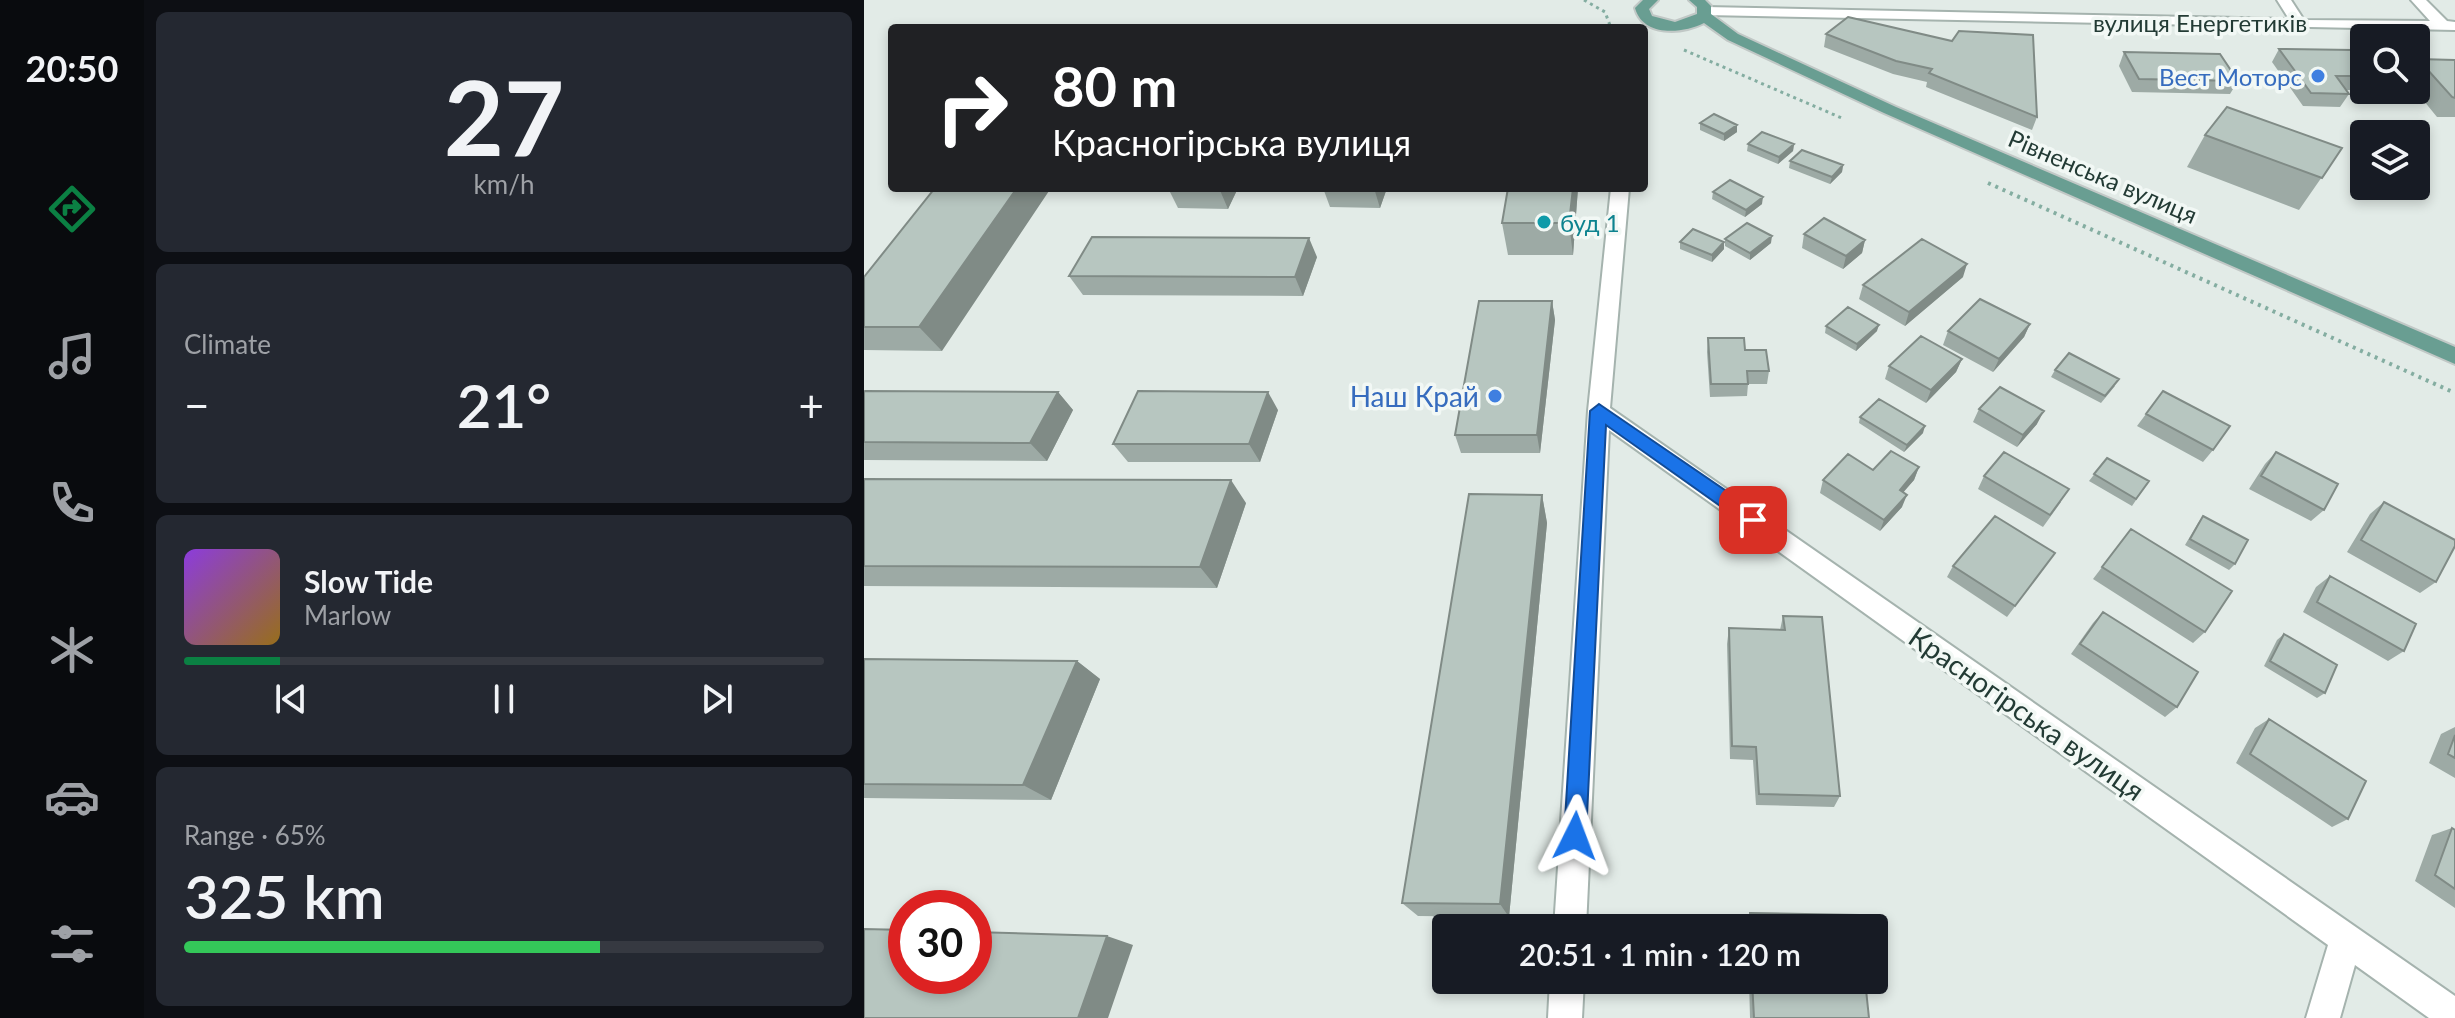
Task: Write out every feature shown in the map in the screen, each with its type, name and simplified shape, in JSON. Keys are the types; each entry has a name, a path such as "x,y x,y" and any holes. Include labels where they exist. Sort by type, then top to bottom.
{"main road":[{"path":"1642,3 1642,13 1648,24"},
{"path":"1681,26 1702,9 1733,37"},
{"path":"1648,25 1681,26 1733,37"},
{"name":"Рівненська вулиця","path":"1733,37 1890,110 2455,356"}],"street":[{"path":"2284,0 2298,22"},
{"path":"2418,0 2449,26"},
{"name":"вулиця Енергетиків","path":"1702,9 2093,21 2449,26"},
{"path":"1571,914 1599,411 1620,192"},
{"name":"Красногірська вулиця","path":"1599,411 2455,1016"},
{"path":"2323,1018 2346,938"},
{"path":"1565,1018 1566,994"}],"path":[{"path":"1584,0 1605,12 1610,24"},
{"path":"1670,45 1851,122"},
{"path":"1981,180 2455,393"}],"building":[{"path":"1848,17 1952,41 1959,31 2033,35 2037,117 1929,73 1932,69 1896,61 1826,34"},
{"path":"2279,49 2350,50 2350,76 2336,76 2349,94 2311,93"},
{"path":"2124,52 2220,54 2238,81 2139,79"},
{"path":"2430,59 2455,60 2455,98 2430,72"},
{"path":"2227,107 2342,148 2322,178 2205,135"},
{"path":"1714,114 1737,125 1724,134 1700,123"},
{"path":"1762,132 1794,144 1779,157 1748,144"},
{"path":"1802,150 1843,165 1832,177 1790,161"},
{"path":"1730,180 1763,197 1746,210 1713,192"},
{"path":"932,192 1014,192 919,327 864,327 864,277"},
{"path":"1507,192 1573,192 1569,223 1502,223"},
{"path":"1824,218 1865,240 1846,256 1804,234"},
{"path":"1747,223 1772,236 1750,253 1725,239"},
{"path":"1693,229 1724,242 1712,255 1680,242"},
{"path":"1092,237 1309,238 1295,277 1069,276"},
{"path":"1922,239 1967,264 1909,312 1863,285"},
{"path":"1980,299 2030,324 1999,359 1948,331"},
{"path":"1479,301 1552,301 1537,435 1455,435"},
{"path":"1848,307 1879,325 1857,344 1826,326"},
{"path":"1921,336 1962,359 1931,390 1889,366"},
{"path":"1708,338 1744,338 1745,350 1766,350 1769,371 1747,371 1748,384 1711,384"},
{"path":"2069,353 2119,379 2105,396 2055,370"},
{"path":"2000,387 2044,411 2023,435 1979,409"},
{"path":"865,391 1058,392 1030,443 864,442"},
{"path":"1138,391 1268,392 1249,444 1113,444"},
{"path":"2163,391 2230,426 2213,450 2146,414"},
{"path":"1879,399 1925,426 1907,445 1860,417"},
{"path":"1891,451 1919,467 1900,490 1907,495 1884,520 1823,480 1848,454 1873,470"},
{"path":"2004,452 2069,489 2050,515 1984,476"},
{"path":"2276,452 2338,484 2324,510 2261,476"},
{"path":"2107,458 2149,481 2136,499 2094,474"},
{"path":"864,479 1231,480 1200,567 864,566"},
{"path":"1469,494 1542,495 1500,904 1402,903"},
{"path":"2384,502 2455,540 2455,546 2436,582 2361,540"},
{"path":"1995,516 2055,553 2015,606 1953,566"},
{"path":"2203,516 2248,540 2235,564 2190,539"},
{"path":"2131,529 2232,591 2205,632 2102,567"},
{"path":"2330,576 2416,624 2404,651 2317,602"},
{"path":"2103,612 2198,672 2177,707 2080,644"},
{"path":"1783,616 1822,617 1840,796 1759,794 1756,747 1732,746 1729,628 1785,630"},
{"path":"2284,634 2337,665 2325,693 2270,661"},
{"path":"864,659 1077,661 1023,785 864,784"},
{"path":"2269,719 2366,781 2348,819 2250,754"},
{"path":"2455,735 2455,758 2448,754"},
{"path":"2452,828 2455,830 2455,889 2435,875"},
{"path":"864,929 888,930 888,994 992,994 992,933 1107,936 1078,1018 864,1018"},
{"path":"1753,994 1866,994 1869,1018 1754,1018"}],"place":[{"name":"Вест Моторс","path":"2318,76"},
{"name":"буд 1","path":"1544,222"},
{"name":"Наш Край","path":"1495,396"}],"route":[{"path":"1575,836 1599,411 1753,520"}]}
